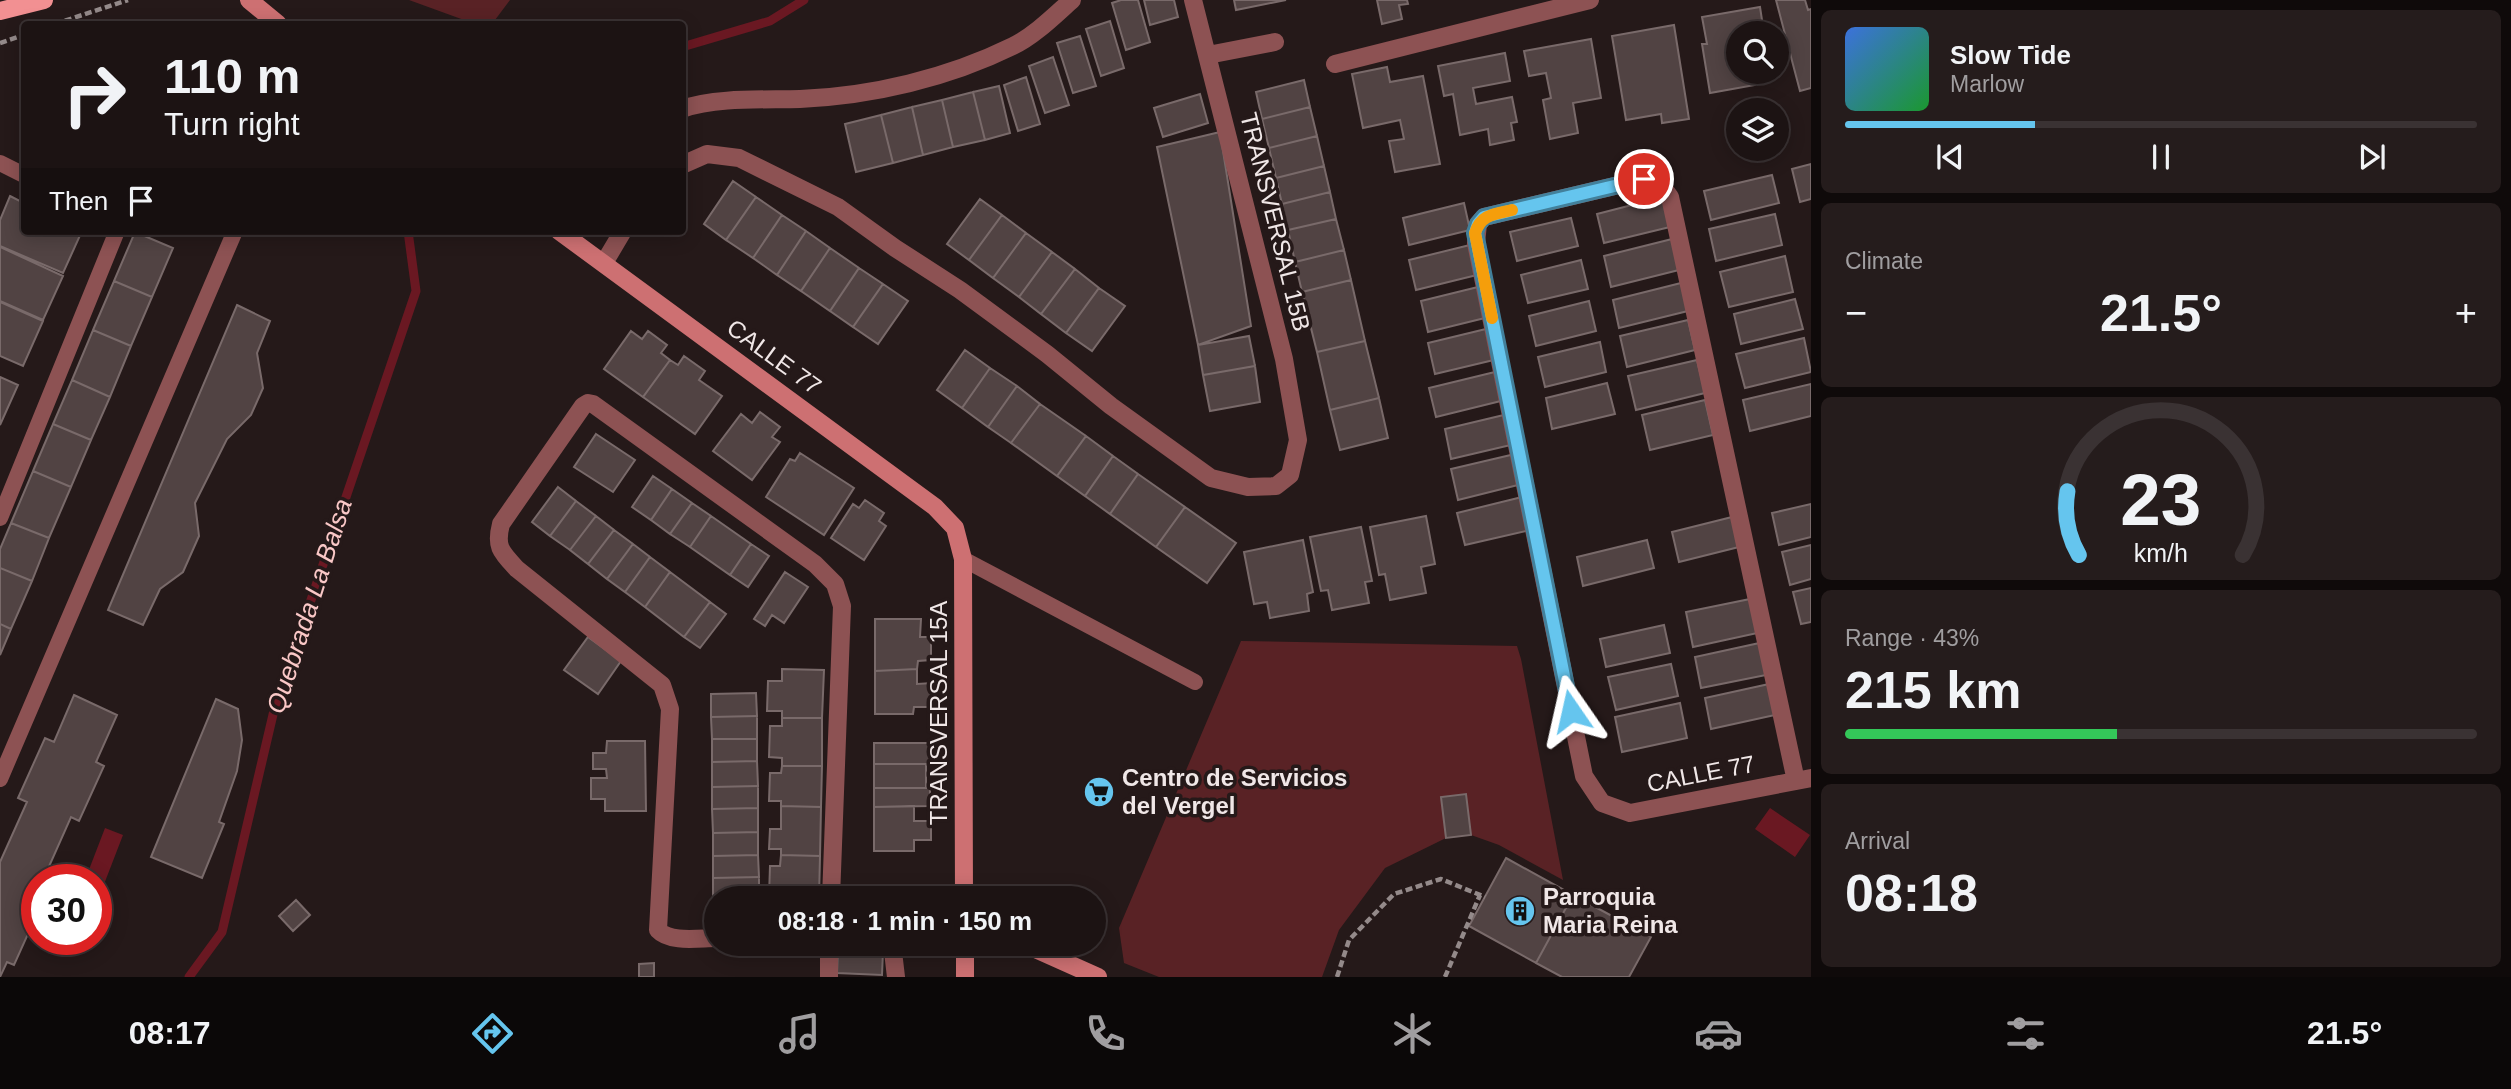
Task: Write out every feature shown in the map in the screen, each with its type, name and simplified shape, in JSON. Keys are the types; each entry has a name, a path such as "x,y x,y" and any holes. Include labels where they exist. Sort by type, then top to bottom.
{"main road":[{"path":"1,12 44,0"}],"street":[{"path":"249,0 269,21"},
{"path":"686,108 746,99 803,99 889,89 952,70 1015,46 1072,0"},
{"name":"TRANSVERSAL 15B","path":"686,163 707,154 739,158 838,207 960,290 1210,478 1248,487 1276,486 1290,475 1298,440 1284,359 1193,0"},
{"path":"1335,64 1590,0"},
{"path":"1208,55 1275,42"},
{"name":"CALLE 77","path":"1644,179 1659,182 1670,197 1803,779 1630,813 1602,803 1584,776 1475,233 1484,217 1644,179"},
{"name":"CALLE 77","path":"566,235 935,507 955,528"},
{"path":"604,263 621,235"},
{"path":"704,938 672,938 658,930 670,709 662,685 517,569 500,552 497,538 500,524 583,406 588,403 815,564 835,584 842,606 831,886"},
{"name":"TRANSVERSAL 15A","path":"955,528 963,559 960,886"},
{"path":"829,956 829,977"},
{"path":"894,956 896,977"},
{"path":"965,956 965,977"},
{"path":"1051,956 1098,977"}],"lane":[{"path":"0,163 21,174"},
{"path":"0,518 115,235"},
{"path":"0,779 233,235"},
{"path":"963,559 1195,682"}],"path":[{"path":"64,21 128,0"},
{"path":"0,43 21,36"},
{"path":"1337,977 1349,940 1394,894 1441,879 1483,896 1445,977"}],"shaded area":[{"path":"409,0 510,0 494,21 467,21"},
{"path":"1241,641 1517,646 1563,880 1499,845 1471,835 1465,794 1441,797 1446,838 1385,868 1339,930 1322,977 1159,977 1124,963 1119,928"},
{"path":"1770,808 1810,835 1795,857 1755,829"},
{"path":"105,828 123,835 112,864 91,864"}],"building":[{"path":"1138,0 1150,42 1126,50 1112,3"},
{"path":"1144,0 1174,0 1178,17 1150,25"},
{"path":"1234,0 1286,0 1236,10"},
{"path":"1377,0 1407,0 1408,4 1399,5 1402,19 1382,24"},
{"path":"1776,0 1805,0 1808,10 1811,9 1811,88 1800,91 1789,49 1789,21 1782,21"},
{"path":"1760,7 1762,21 1726,21 1726,84 1755,85 1710,93 1702,44 1707,44 1702,17"},
{"path":"1110,21 1124,68 1101,76 1086,29"},
{"path":"1674,25 1689,119 1662,123 1661,114 1626,120 1612,36"},
{"path":"1080,36 1096,86 1073,93 1057,43"},
{"path":"1591,39 1601,98 1573,103 1578,133 1550,139 1543,100 1551,98 1546,73 1529,76 1524,51"},
{"path":"1505,53 1510,81 1473,88 1476,104 1512,97 1517,122 1511,123 1514,140 1490,145 1488,129 1460,135 1453,94 1444,96 1438,66"},
{"path":"1053,57 1069,105 1045,113 1029,66"},
{"path":"1387,67 1390,82 1423,76 1440,164 1395,172 1389,141 1404,139 1400,120 1363,128 1352,74"},
{"path":"1026,77 1040,124 1018,131 1004,85"},
{"path":"1304,80 1310,107 1262,119 1256,92"},
{"path":"999,86 1010,133 985,140 973,92"},
{"path":"973,92 985,140 953,147 942,100"},
{"path":"1200,94 1208,123 1163,137 1154,108"},
{"path":"942,100 953,147 923,155 912,107"},
{"path":"912,107 923,155 893,163 881,115"},
{"path":"1310,107 1317,136 1269,148 1262,119"},
{"path":"881,115 893,163 856,172 845,124"},
{"path":"1220,132 1251,326 1198,345 1157,147"},
{"path":"1317,136 1324,166 1276,178 1269,148"},
{"path":"1811,164 1811,199 1800,202 1792,169"},
{"path":"1324,166 1330,192 1282,204 1276,178"},
{"path":"1772,175 1779,203 1711,220 1704,191"},
{"path":"733,181 756,197 726,240 704,224"},
{"path":"1330,192 1336,219 1288,230 1282,204"},
{"path":"10,196 21,202 21,235 80,235 63,273 0,246 0,220"},
{"path":"756,197 782,215 753,258 726,240"},
{"path":"1663,197 1670,227 1604,243 1597,214"},
{"path":"980,199 1002,215 969,260 947,244"},
{"path":"1464,203 1470,230 1409,245 1403,218"},
{"path":"1775,214 1782,245 1716,261 1709,229"},
{"path":"782,215 806,231 777,275 753,258"},
{"path":"1002,215 1026,233 993,278 969,260"},
{"path":"1571,218 1578,246 1517,261 1510,232"},
{"path":"1336,219 1344,250 1295,262 1288,230"},
{"path":"806,231 830,248 801,291 777,275"},
{"path":"1026,233 1052,252 1019,297 993,278"},
{"path":"134,235 142,235 173,248 152,297 114,281"},
{"path":"1672,239 1679,270 1611,287 1604,256"},
{"path":"1474,244 1481,274 1416,290 1409,260"},
{"path":"0,247 63,276 43,320 0,301"},
{"path":"830,248 859,268 830,311 801,291"},
{"path":"1344,250 1351,280 1302,292 1295,262"},
{"path":"1052,252 1075,269 1041,314 1019,297"},
{"path":"1785,256 1793,292 1729,307 1720,272"},
{"path":"1581,260 1588,289 1528,303 1521,275"},
{"path":"859,268 883,284 853,327 830,311"},
{"path":"1075,269 1099,288 1066,333 1041,314"},
{"path":"1351,280 1365,341 1317,352 1302,292"},
{"path":"114,281 152,297 131,346 93,330"},
{"path":"1681,283 1688,311 1619,328 1613,300"},
{"path":"883,284 908,301 878,344 853,327"},
{"path":"1482,286 1489,317 1428,332 1421,301"},
{"path":"1099,288 1125,306 1092,351 1066,333"},
{"path":"1795,299 1803,329 1741,344 1734,314"},
{"path":"1589,301 1596,331 1536,346 1529,316"},
{"path":"0,302 43,321 23,366 0,356"},
{"path":"237,305 270,321 257,353 263,388 251,415 227,439 195,503 199,536 183,572 160,589 143,625 108,610"},
{"path":"1688,320 1695,350 1627,367 1620,336"},
{"path":"1490,328 1498,359 1435,374 1428,343"},
{"path":"93,330 131,346 110,397 72,380"},
{"path":"631,331 642,339 648,331 667,345 661,353 670,360 643,397 604,369"},
{"path":"1249,336 1255,366 1203,375 1198,345"},
{"path":"1804,338 1811,372 1745,388 1736,354"},
{"path":"1365,341 1379,398 1330,410 1317,352"},
{"path":"1600,342 1606,372 1545,387 1538,357"},
{"path":"965,350 990,368 962,408 937,390"},
{"path":"684,356 705,371 699,380 722,396 695,434 643,397 670,360 678,365"},
{"path":"1697,360 1705,393 1636,410 1628,376"},
{"path":"1255,366 1260,402 1210,411 1203,375"},
{"path":"990,368 1017,386 988,427 962,408"},
{"path":"1499,371 1505,400 1436,417 1429,388"},
{"path":"0,377 18,385 0,425"},
{"path":"72,380 110,397 91,440 53,424"},
{"path":"1607,383 1615,414 1552,429 1546,398"},
{"path":"1811,384 1811,416 1750,431 1743,400"},
{"path":"1017,386 1040,404 1011,443 988,427"},
{"path":"1379,398 1388,438 1340,450 1330,410"},
{"path":"1705,400 1713,435 1650,450 1642,415"},
{"path":"1040,404 1086,436 1057,476 1011,443"},
{"path":"760,412 780,427 772,437 780,442 752,480 713,451 741,414 752,423"},
{"path":"1508,414 1515,444 1451,459 1445,429"},
{"path":"53,424 91,440 71,487 33,471"},
{"path":"596,434 635,460 613,492 574,467"},
{"path":"1086,436 1113,456 1085,496 1057,476"},
{"path":"800,453 854,488 824,535 766,497 790,459 795,461"},
{"path":"1515,454 1522,484 1458,500 1451,469"},
{"path":"1113,456 1138,474 1110,514 1085,496"},
{"path":"33,471 71,487 49,538 11,523"},
{"path":"1138,474 1185,507 1156,547 1110,514"},
{"path":"653,476 672,489 651,520 632,507"},
{"path":"558,487 576,501 550,536 532,522"},
{"path":"672,489 692,503 670,534 651,520"},
{"path":"1522,497 1530,530 1465,545 1457,513"},
{"path":"865,500 884,513 879,521 886,526 864,560 831,538 853,504 859,508"},
{"path":"576,501 596,516 570,550 550,536"},
{"path":"692,503 711,516 690,547 670,534"},
{"path":"1811,504 1811,537 1779,545 1772,513"},
{"path":"1185,507 1236,543 1207,583 1156,547"},
{"path":"596,516 614,530 588,564 570,550"},
{"path":"711,516 751,544 730,575 690,547"},
{"path":"1426,516 1435,564 1421,567 1426,593 1390,600 1385,574 1379,575 1370,527"},
{"path":"1736,516 1743,546 1679,562 1672,532"},
{"path":"11,523 49,538 32,581 0,568 0,549"},
{"path":"1361,527 1372,581 1365,582 1369,603 1332,610 1328,590 1321,591 1310,537"},
{"path":"614,530 633,544 607,579 588,564"},
{"path":"1303,540 1313,592 1307,594 1309,611 1270,618 1267,602 1254,604 1244,552"},
{"path":"1647,540 1654,568 1583,586 1577,557"},
{"path":"633,544 650,557 625,592 607,579"},
{"path":"751,544 769,556 748,587 730,575"},
{"path":"1811,545 1811,579 1790,585 1782,552"},
{"path":"650,557 670,572 645,607 625,592"},
{"path":"0,568 32,581 11,629 0,624"},
{"path":"670,572 710,602 684,637 645,607"},
{"path":"785,572 808,587 784,623 772,615 765,626 754,619"},
{"path":"1811,588 1811,622 1801,624 1793,592"},
{"path":"1755,598 1762,632 1693,647 1686,612"},
{"path":"710,602 726,614 700,648 684,637"},
{"path":"875,619 921,619 920,637 931,637 931,660 918,661 917,669 875,671"},
{"path":"0,624 11,629 0,655"},
{"path":"1664,625 1670,653 1606,667 1600,639"},
{"path":"588,637 621,661 598,694 564,670"},
{"path":"1764,642 1771,674 1701,688 1695,657"},
{"path":"1671,664 1678,696 1616,710 1608,677"},
{"path":"782,669 824,670 822,718 782,718 782,711 767,711 768,681 782,681"},
{"path":"917,669 917,684 932,683 932,707 914,707 913,714 875,714 875,671"},
{"path":"1769,684 1775,715 1711,729 1705,698"},
{"path":"756,693 757,716 711,717 711,694"},
{"path":"74,695 117,715 96,762 104,766 79,821 71,817 50,864 21,864 21,949 14,965 7,962 0,977 0,862 27,802 18,798 45,738 54,742"},
{"path":"216,699 238,709 242,740 237,771 219,822 224,824 202,878 151,857"},
{"path":"1680,703 1687,738 1622,752 1615,717"},
{"path":"757,716 757,739 712,739 711,717"},
{"path":"782,718 822,718 822,766 782,766 782,758 769,757 770,726 782,726"},
{"path":"712,739 757,739 757,761 712,762"},
{"path":"607,741 645,741 646,811 605,811 605,799 591,799 591,778 607,778 606,769 593,769 593,753 606,753"},
{"path":"874,743 930,743 931,764 874,764"},
{"path":"757,761 758,786 712,787 712,762"},
{"path":"874,764 926,764 926,788 874,788"},
{"path":"782,766 822,766 821,807 781,806 781,801 769,801 770,773 781,773"},
{"path":"758,786 758,808 712,809 712,787"},
{"path":"874,788 930,788 930,806 874,807"},
{"path":"1466,794 1471,835 1446,838 1441,797"},
{"path":"781,806 821,807 820,856 781,855 781,849 769,849 770,829 781,829"},
{"path":"914,806 914,821 931,821 931,840 914,840 914,851 874,851 874,807"},
{"path":"758,808 758,832 713,833 712,809"},
{"path":"758,832 758,855 713,856 713,833"},
{"path":"758,855 759,877 713,878 713,856"},
{"path":"781,855 820,856 819,886 769,886 770,866 780,866"},
{"name":"Parroquia Maria Reina","path":"1506,858 1573,895 1536,963 1469,926"},
{"path":"759,877 759,886 713,886 713,878"},
{"path":"1573,895 1651,937 1629,977 1562,977 1536,963"},
{"path":"296,900 310,915 293,931 279,916"},
{"path":"838,956 883,956 882,975 837,973"},
{"path":"654,963 654,977 639,977 639,964"}],"waterway":[{"name":"Quebrada La Balsa","path":"686,46 770,21 804,0"},
{"name":"Quebrada La Balsa","path":"189,977 222,932 275,706 416,291 409,235"}],"slow traffic":[{"path":"1492,318 1475,233 1484,217 1512,210"}],"place":[{"name":"Centro de Servicios del Vergel","path":"1099,792"},
{"name":"Parroquia Maria Reina","path":"1520,911"}],"route":[{"path":"1571,711 1475,233 1484,217 1644,179"}]}
